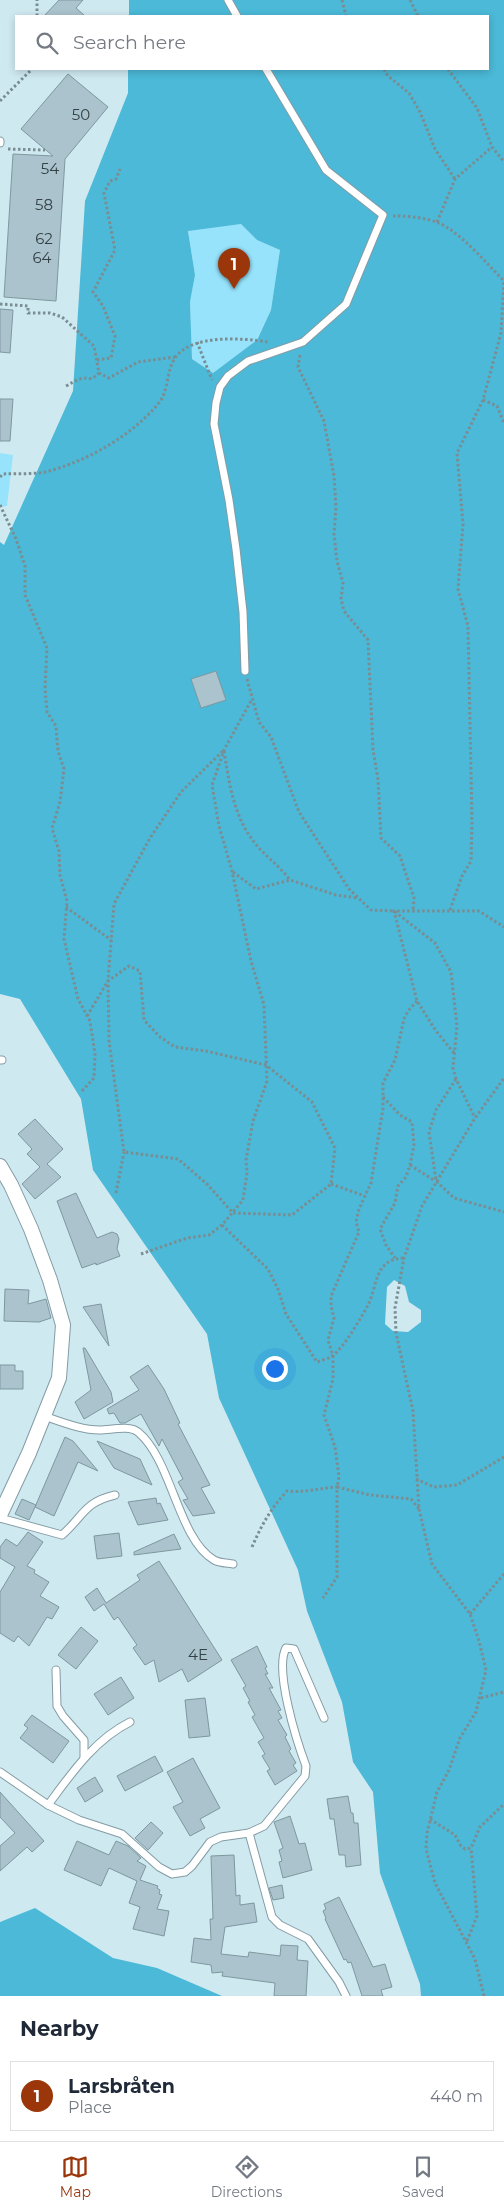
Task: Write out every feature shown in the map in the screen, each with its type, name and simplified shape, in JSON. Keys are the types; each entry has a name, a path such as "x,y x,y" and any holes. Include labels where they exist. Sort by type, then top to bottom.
{"street":[{"path":"0,1166 11,1185 34,1237 50,1280 63,1325 60,1378 0,1516"}],"lane":[{"path":"228,0 236,15"},
{"path":"245,671 243,612 229,500 214,424 220,386 248,361 289,345 303,342 346,304 383,215 326,170 267,70"},
{"path":"44,1416 82,1428 99,1430 127,1428 137,1431 150,1446 159,1461 198,1546 216,1561 233,1564"},
{"path":"0,1516 62,1534 92,1503 101,1498 115,1495"},
{"path":"0,1772 48,1805 79,1820 122,1834 159,1866 172,1874 185,1872 192,1866 210,1842 221,1837 249,1833 264,1826 305,1776 306,1766 288,1704 283,1660 286,1648 294,1649 324,1718"},
{"path":"56,1670 57,1706 63,1716 84,1740 84,1758"},
{"path":"48,1805 84,1758 119,1728 130,1722"},
{"path":"249,1833 272,1917 280,1925 308,1939 339,1982 346,1996"}],"path":[{"path":"37,0 37,15"},
{"path":"342,0 346,15"},
{"path":"410,0 418,15"},
{"path":"0,101 31,70"},
{"path":"385,70 388,76 409,93 420,112 435,150 454,179"},
{"path":"449,70 477,108 492,147 504,162"},
{"path":"438,222 454,179 492,147"},
{"path":"0,148 44,150"},
{"path":"97,360 111,358 115,336 103,306 93,292 115,250 104,193 110,181 116,179 120,169"},
{"path":"383,215 423,218 438,222 457,234 504,281 501,333 484,400 457,453 463,524 458,589 468,626 472,822 471,861 462,876 450,910"},
{"path":"0,304 28,306 28,312 50,313 62,317 94,346 99,373"},
{"path":"99,373 109,378 138,362 175,357 197,342 214,339 258,340 289,345"},
{"path":"197,342 212,379 216,403"},
{"path":"303,342 298,367 324,421 334,476 336,507 334,534 337,561 343,583 341,599 344,611 368,640 373,742 378,779 381,838 400,856 414,898 413,911"},
{"path":"0,477 4,474 48,472 82,458 130,433 160,403 175,357"},
{"path":"66,386 84,377 92,379 99,373"},
{"path":"484,400 497,406 504,423"},
{"path":"0,505 16,539 25,566 25,595 47,648 45,688 47,712 56,726 58,751 64,770 60,802 52,828 59,851 60,875 66,907 64,939 78,998 87,1016 95,1054 94,1078 81,1092"},
{"path":"245,671 260,722 271,737 299,812 349,889 359,899 372,910 479,911 504,927"},
{"path":"141,1254 187,1238 209,1235 222,1225 243,1200 247,1173 246,1160 253,1121 267,1080 264,1005 251,961 232,872 219,826 212,785 224,750 252,699"},
{"path":"224,750 232,799 252,839 281,867 290,880"},
{"path":"116,1193 124,1152 109,1040 108,981 114,904 150,838 181,792 224,750"},
{"path":"232,872 256,889 290,880 359,899"},
{"path":"66,907 111,940"},
{"path":"394,911 417,1001 436,1031 454,1054"},
{"path":"394,911 435,943 451,972 456,1026 453,1068 475,1118"},
{"path":"87,1016 108,981 129,966 140,971 144,1020 160,1037 175,1047 206,1051 266,1065 312,1102 336,1148 331,1184 292,1214 233,1213 208,1184 178,1159 124,1152"},
{"path":"323,1598 337,1577 337,1488 340,1477 335,1447 324,1415 334,1379 333,1356 328,1340 334,1318 331,1296 359,1232 356,1222 358,1208 371,1183 381,1122 383,1083 395,1060 404,1019 417,1001"},
{"path":"436,1181 429,1132 436,1110 456,1078"},
{"path":"484,1996 475,1959 435,1883 426,1849 430,1820 437,1792 449,1770 460,1738 476,1712 481,1698 486,1670 470,1614 432,1564 419,1508 413,1411 396,1333 395,1308 404,1258 422,1206 475,1118 504,1078"},
{"path":"383,1097 400,1115 412,1122 414,1145 406,1177 398,1186 395,1203 380,1229 386,1245 395,1258"},
{"path":"410,1165 436,1181 454,1198 504,1212"},
{"path":"331,1184 364,1196"},
{"path":"222,1225 268,1269 278,1289 286,1314 317,1362 333,1356 368,1304 376,1278 386,1263 395,1258 404,1258"},
{"path":"416,1478 434,1486 457,1484 504,1457"},
{"path":"252,1547 263,1522 275,1504 287,1491 300,1492 316,1488 337,1488 370,1495 411,1499 419,1508"},
{"path":"470,1614 504,1574"},
{"path":"481,1698 504,1692"},
{"path":"467,1941 477,1916 471,1848 480,1827 504,1804"},
{"path":"430,1820 455,1835 461,1846 465,1849 471,1848"}],"shaded area":[{"path":"129,0 504,0 504,1996 421,1996 420,1984 380,1873 373,1792 353,1762 342,1702 307,1611 298,1570 219,1398 207,1334 93,1170 81,1099 20,999 0,994 0,542 4,545 73,391 85,201 128,93 128,70 489,70 489,15 129,15","holes":["241,224 257,240 280,250 271,310 257,340 213,373 192,359 190,302 195,275 188,231","394,1280 405,1286 409,1302 421,1310 421,1322 408,1332 393,1331 385,1324 387,1287"]},
{"path":"241,224 257,240 280,250 271,310 256,341 213,373 192,359 190,302 195,275 188,230"},
{"path":"0,453 13,455 7,506 0,507"},
{"path":"35,1908 113,1958 157,1968 222,1996 0,1996 0,1922"}],"building":[{"path":"59,0 83,0 76,8 84,15 45,15"},
{"path":"68,74 108,107 65,159 56,301 4,297 13,154 53,156 21,129"},
{"path":"0,309 13,310 10,353 0,352"},
{"path":"0,399 13,399 10,441 0,441"},
{"path":"216,671 226,700 201,708 191,679"},
{"path":"35,1119 63,1149 47,1164 61,1177 35,1199 22,1184 40,1167 27,1154 32,1149 18,1134"},
{"path":"76,1193 97,1238 112,1232 117,1234 119,1239 117,1249 120,1256 82,1268 57,1201"},
{"path":"5,1289 29,1290 28,1304 46,1299 51,1318 39,1322 4,1321"},
{"path":"101,1304 109,1346 83,1307"},
{"path":"83,1348 85,1348 111,1392 113,1402 84,1419 75,1402 91,1390"},
{"path":"0,1365 15,1365 15,1371 23,1371 23,1389 0,1389"},
{"path":"148,1365 164,1389 180,1423 178,1424 210,1485 201,1488 215,1513 193,1516 183,1500 188,1499 178,1482 183,1479 162,1439 159,1446 141,1414 125,1423 120,1423 114,1413 109,1414 107,1409 139,1390 130,1377"},
{"path":"65,1437 73,1441 98,1471 78,1462 54,1516 35,1507"},
{"path":"97,1441 140,1459 152,1485 114,1468"},
{"path":"156,1498 157,1504 160,1503 168,1520 138,1525 128,1502"},
{"path":"22,1499 36,1505 29,1520 15,1514"},
{"path":"28,1532 43,1542 27,1566 35,1570 34,1573 49,1582 40,1596 59,1607 52,1619 47,1617 29,1646 18,1636 14,1642 0,1633 0,1592 15,1567 0,1558 0,1547 6,1539 17,1546"},
{"path":"119,1533 122,1556 97,1559 94,1536"},
{"path":"174,1534 181,1549 134,1555 134,1552"},
{"path":"159,1561 222,1660 188,1682 182,1669 159,1682 154,1660 145,1665 133,1648 137,1645 118,1617 114,1620 104,1604 94,1611 85,1597 97,1588 106,1603 140,1580 137,1575"},
{"path":"81,1627 98,1641 76,1669 58,1655"},
{"path":"257,1646 267,1667 265,1668 268,1674 265,1674 273,1688 269,1688 281,1710 278,1711 282,1718 278,1720 287,1735 285,1737 291,1749 289,1751 296,1763 293,1765 297,1771 275,1785 267,1771 270,1769 262,1756 265,1754 258,1742 264,1738 252,1717 255,1715 243,1688 246,1686 231,1660"},
{"path":"121,1677 134,1698 108,1715 94,1694"},
{"path":"205,1698 210,1736 189,1738 185,1700"},
{"path":"32,1715 69,1741 53,1763 20,1738 28,1728 24,1725"},
{"path":"155,1756 163,1771 125,1791 117,1776"},
{"path":"193,1758 220,1808 200,1819 205,1828 190,1836 173,1807 183,1802 167,1772"},
{"path":"95,1777 103,1791 85,1802 77,1788"},
{"path":"0,1792 44,1841 32,1852 27,1847 0,1871 0,1846 15,1833 0,1817"},
{"path":"348,1796 354,1823 358,1823 361,1865 346,1867 345,1855 339,1855 334,1819 330,1819 327,1799"},
{"path":"290,1816 299,1844 305,1843 312,1870 283,1878 279,1862 282,1861 279,1850 283,1848 274,1822"},
{"path":"151,1822 163,1833 148,1850 135,1838"},
{"path":"77,1841 109,1855 116,1841 128,1846 141,1858 137,1861 146,1866 140,1880 158,1886 159,1894 162,1895 157,1909 169,1911 164,1936 133,1929 140,1907 129,1903 137,1881 109,1868 101,1886 64,1870"},
{"path":"234,1855 236,1896 240,1895 240,1905 254,1903 257,1922 225,1927 221,1954 248,1957 249,1952 280,1956 281,1945 298,1946 297,1960 308,1961 306,1996 274,1996 275,1983 222,1976 223,1972 212,1973 211,1965 191,1962 194,1938 211,1940 210,1919 213,1919 211,1856"},
{"path":"282,1885 284,1898 273,1900 269,1888"},
{"path":"339,1897 373,1967 385,1964 392,1987 381,1990 383,1996 362,1996 351,1962 348,1963 346,1959 344,1960 325,1919 323,1911 326,1909 324,1904"}],"place":[{"name":"Larsbråten","path":"234,289"}]}
